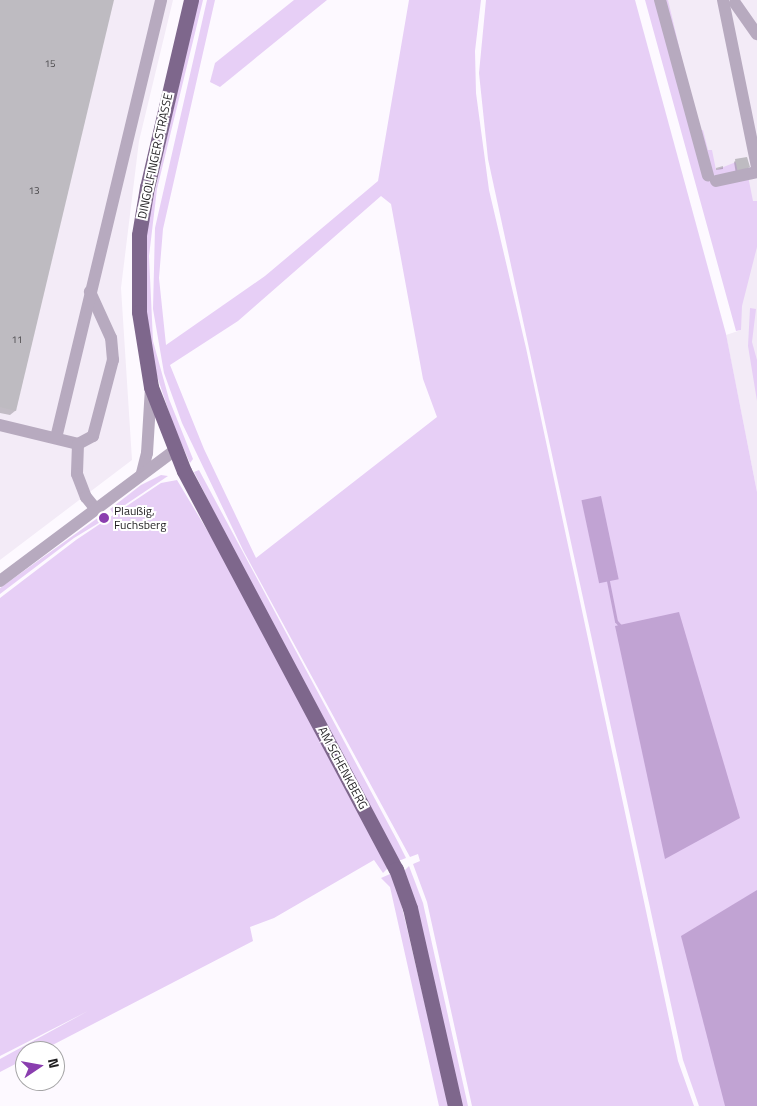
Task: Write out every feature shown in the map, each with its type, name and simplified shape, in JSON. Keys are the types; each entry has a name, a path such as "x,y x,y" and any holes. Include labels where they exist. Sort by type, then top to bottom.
{"main road":[{"name":"DINGOLFINGER STRASSE","path":"174,452 151,387 139,312 139,235 147,186 191,0"},
{"name":"AM SCHENKBERG","path":"174,452 396,869 410,908 455,1106"}],"street":[{"path":"56,438 161,0"},
{"path":"660,0 712,179 757,172"},
{"path":"730,1 737,18"},
{"path":"730,1 757,34"},
{"path":"730,1 757,167"},
{"path":"0,425 78,444 93,436 113,360 111,338 90,292"},
{"path":"142,472 147,453 151,387"},
{"path":"78,444 77,474 86,497 95,508"},
{"path":"0,581 142,472 174,452"}],"shaded area":[{"path":"0,0 173,0 139,141 121,288 132,460 0,560"},
{"path":"198,0 203,0 157,189 149,256 153,341 169,399 193,459 190,463 174,427 152,361 145,312 145,235"},
{"path":"207,0 215,0 163,229 159,278 166,345 265,276 378,181 409,0 481,0 475,51 476,93 489,190 526,348 678,1061 694,1106 472,1106 427,902 413,864 420,861 418,854 410,857 243,550 182,423 164,373 153,309 155,228","holes":["381,196 391,204 423,379 437,417 256,558 204,449 170,365 238,321"]},
{"path":"294,0 327,0 220,87 210,82 215,63"},
{"path":"486,0 635,0 726,334 757,492 757,1106 699,1106 683,1060 488,159 479,73"},
{"path":"645,0 668,0 699,131 703,130 708,150 712,150 716,170 736,162 747,171 753,201 757,201 757,247 742,306 741,330 736,331"},
{"path":"658,0 757,0 757,492 726,335 741,330"},
{"path":"750,308 756,309 752,342 757,360 757,401 748,346"},
{"path":"199,470 406,858 397,860 235,554 194,472"},
{"path":"161,475 168,476 113,513 110,509 141,485"},
{"path":"177,480 234,575 388,865 387,869 383,873 374,860 274,918 250,927 253,941 60,1041 33,1041 88,1011 29,1041 15,1041 15,1048 0,1056 0,598 76,540 161,483"},
{"path":"601,496 619,579 599,583 581,500"},
{"path":"99,517 102,521 74,538 0,594 0,588"},
{"path":"679,612 740,818 665,859 615,626"},
{"path":"409,866 423,903 468,1106 461,1106 403,872"},
{"path":"390,874 397,886 449,1106 439,1106 390,887 381,878"},
{"path":"757,890 757,1106 725,1106 681,936"},
{"path":"15,1051 15,1064 0,1072 0,1059"}],"building":[{"path":"0,0 114,0 16,411 0,407"},
{"path":"747,157 750,167 738,173 735,159"}],"waterway":[{"path":"608,581 616,621 622,628"}],"place":[{"name":"Plaußig, Fuchsberg","path":"104,518"}]}
